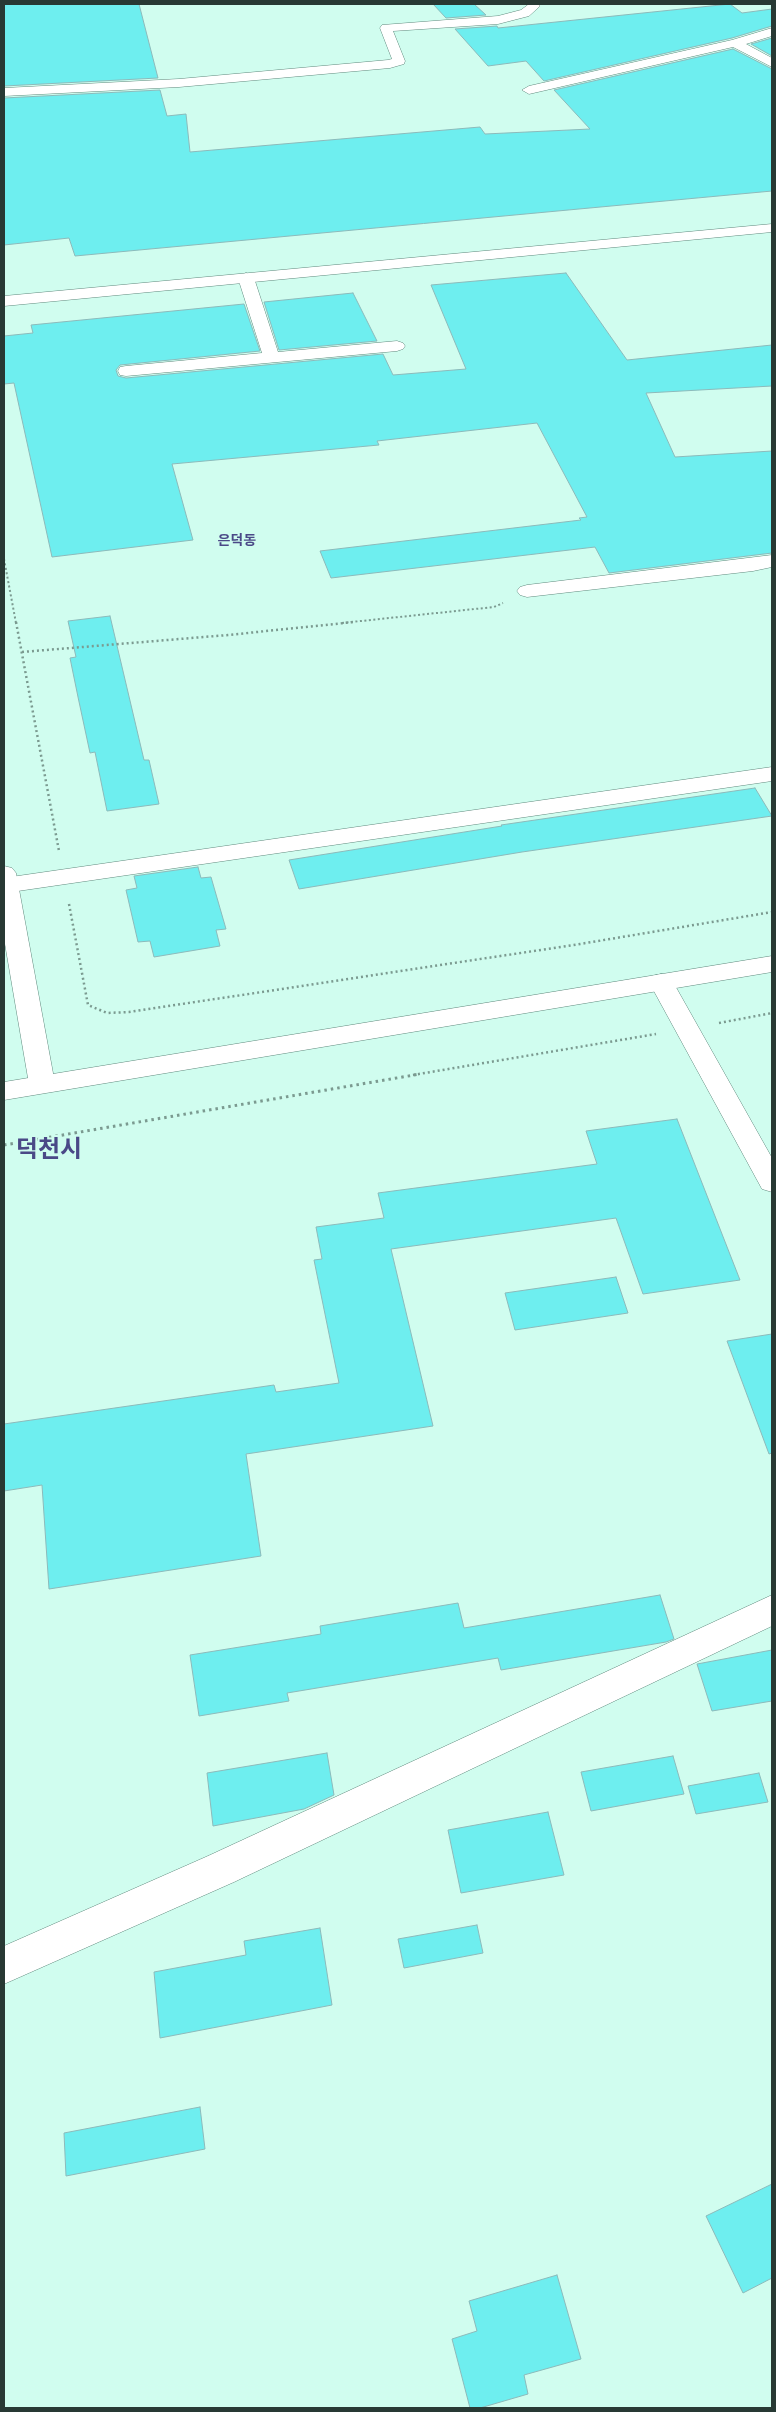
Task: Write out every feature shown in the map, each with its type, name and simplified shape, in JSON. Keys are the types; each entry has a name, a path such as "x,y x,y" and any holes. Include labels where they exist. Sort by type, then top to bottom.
{"street":[{"path":"4,92 178,83 390,64 399,61 386,28 498,20 525,13 534,6"},
{"path":"529,90 734,43 772,32"},
{"path":"734,43 772,63"},
{"path":"4,301 772,228"},
{"path":"246,278 272,358"},
{"path":"126,371 397,346"},
{"path":"527,591 753,565 772,561"},
{"path":"42,1084 4,881 64,876 772,774"},
{"path":"4,1091 772,964"},
{"path":"661,982 772,1182"},
{"path":"4,1965 221,1869 772,1610"}],"path":[{"path":"4,559 88,1005 106,1013 129,1012 570,945 772,912"},
{"path":"22,652 228,635 494,607 527,591"},
{"path":"4,1145 772,1014"}],"building":[{"path":"4,4 139,4 158,78 4,86"},
{"path":"433,4 474,4 486,15 446,18"},
{"path":"730,4 742,13 772,9 772,26 732,38 544,81 526,61 488,66 455,29 497,26 498,28"},
{"path":"772,38 772,56 751,44"},
{"path":"733,49 772,69 772,191 75,256 69,238 4,245 4,98 160,90 167,116 186,114 190,152 480,127 485,134 590,129 554,90"},
{"path":"566,273 627,360 772,345 772,386 646,393 675,457 772,451 772,553 609,573 595,547 331,578 320,551 581,520 579,518 587,517 537,423 377,441 379,445 172,464 193,540 52,557 14,383 4,384 4,336 33,333 31,325 244,304 260,351 120,365 116,370 118,376 126,378 383,354 393,375 466,369 431,285"},
{"path":"353,293 377,341 279,350 264,302"},
{"path":"110,616 144,760 149,760 159,804 107,811 95,752 90,753 78,697 70,658 76,657 68,621"},
{"path":"755,788 772,816 522,852 299,889 289,860 501,825"},
{"path":"198,867 201,878 211,877 226,929 216,930 220,946 154,957 150,941 138,942 126,890 137,888 134,876"},
{"path":"677,1119 740,1280 643,1294 616,1218 391,1249 433,1426 246,1454 261,1556 49,1589 42,1485 4,1491 4,1424 274,1385 276,1392 339,1383 314,1260 322,1259 316,1227 384,1218 378,1193 597,1164 586,1131"},
{"path":"616,1277 628,1313 515,1330 505,1293"},
{"path":"772,1334 772,1453 769,1454 727,1341"},
{"path":"660,1595 674,1639 666,1642 501,1670 498,1658 287,1693 289,1701 199,1716 190,1655 321,1634 320,1626 458,1603 464,1628"},
{"path":"772,1650 772,1701 712,1711 697,1664"},
{"path":"327,1753 334,1795 304,1809 213,1826 207,1773"},
{"path":"673,1756 684,1794 591,1811 581,1772"},
{"path":"759,1773 768,1802 696,1814 688,1786"},
{"path":"548,1812 564,1875 461,1893 448,1830"},
{"path":"477,1925 483,1953 404,1968 398,1939"},
{"path":"320,1928 332,2005 160,2038 154,1972 246,1955 244,1941"},
{"path":"200,2107 205,2149 66,2176 64,2133"},
{"path":"772,2184 772,2278 743,2293 706,2216"},
{"path":"557,2275 581,2359 524,2375 528,2394 480,2408 470,2408 452,2339 477,2331 469,2301"}],"district":[{"name":"은덕동","path":"237,540"},
{"name":"덕천시","path":"49,1149"}]}
